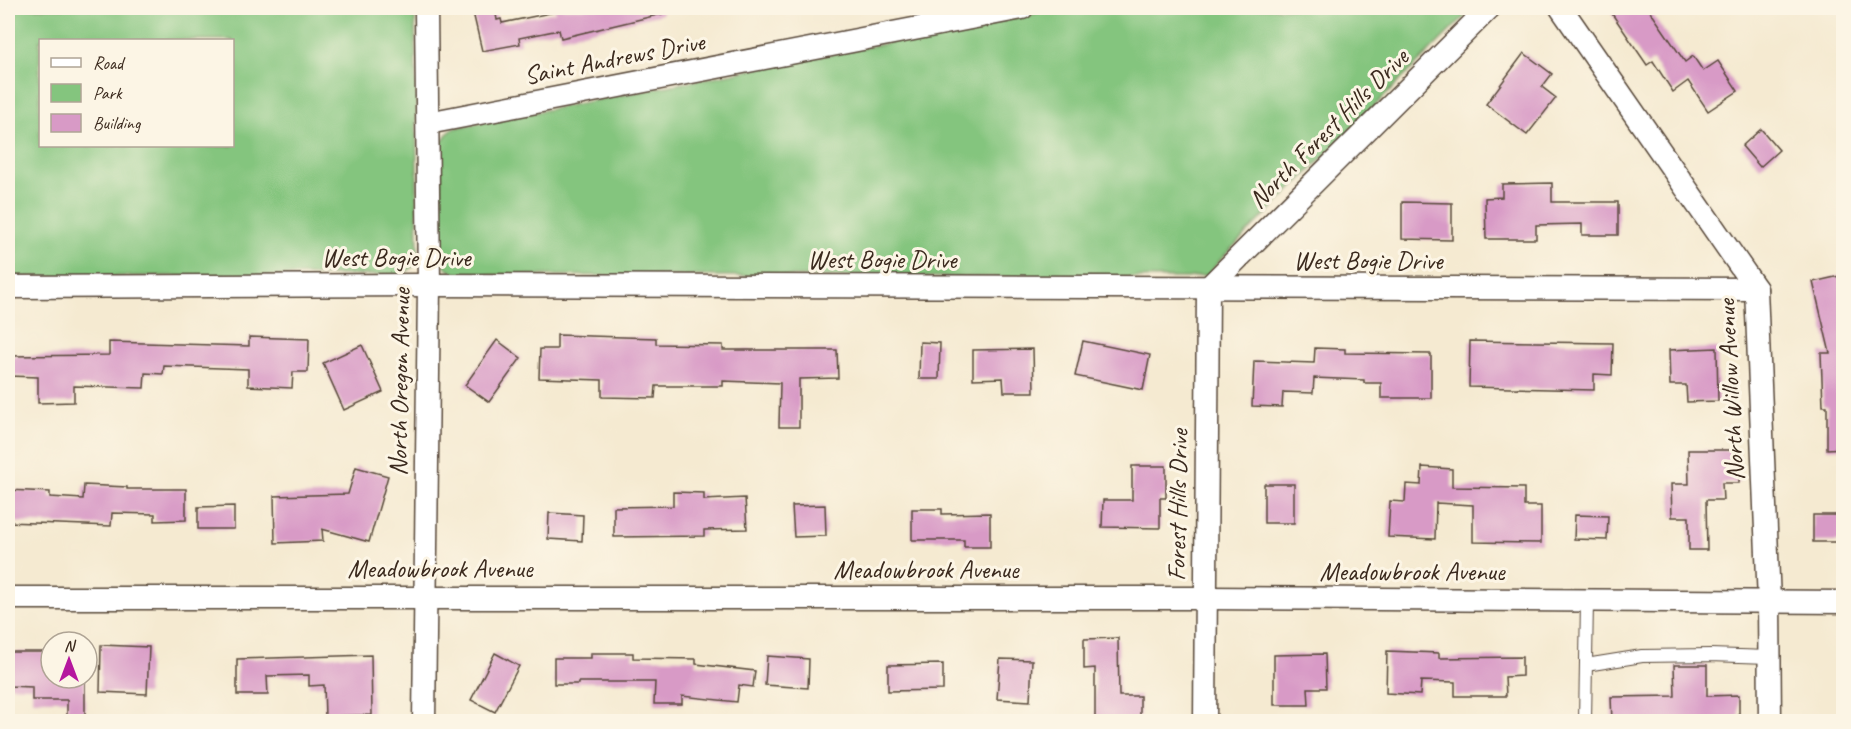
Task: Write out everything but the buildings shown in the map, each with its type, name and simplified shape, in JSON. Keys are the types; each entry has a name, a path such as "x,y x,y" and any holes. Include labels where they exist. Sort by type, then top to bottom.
{"street":[{"name":"North Oregon Avenue","path":"424,722 429,285 426,8"},
{"name":"Saint Andrews Drive","path":"428,123 1022,8"},
{"name":"North Forest Hills Drive","path":"1208,288 1489,8"},
{"name":"North Willow Avenue","path":"1561,8 1756,289 1769,602 1770,722"},
{"name":"West Bogie Drive","path":"8,287 429,285 1756,289"},
{"name":"Forest Hills Drive","path":"1205,722 1208,288"},
{"name":"Meadowbrook Avenue","path":"8,598 1205,598 1844,603"}],"lane":[{"path":"1585,722 1587,601"},
{"path":"1586,665 1642,656 1769,657"}],"green space":[{"path":"8,8 415,8 418,262 403,275 8,277"},
{"path":"1051,8 1473,8 1220,260 1208,275 1187,278 457,275 446,268 440,256 441,144 454,128 1030,15"}]}
